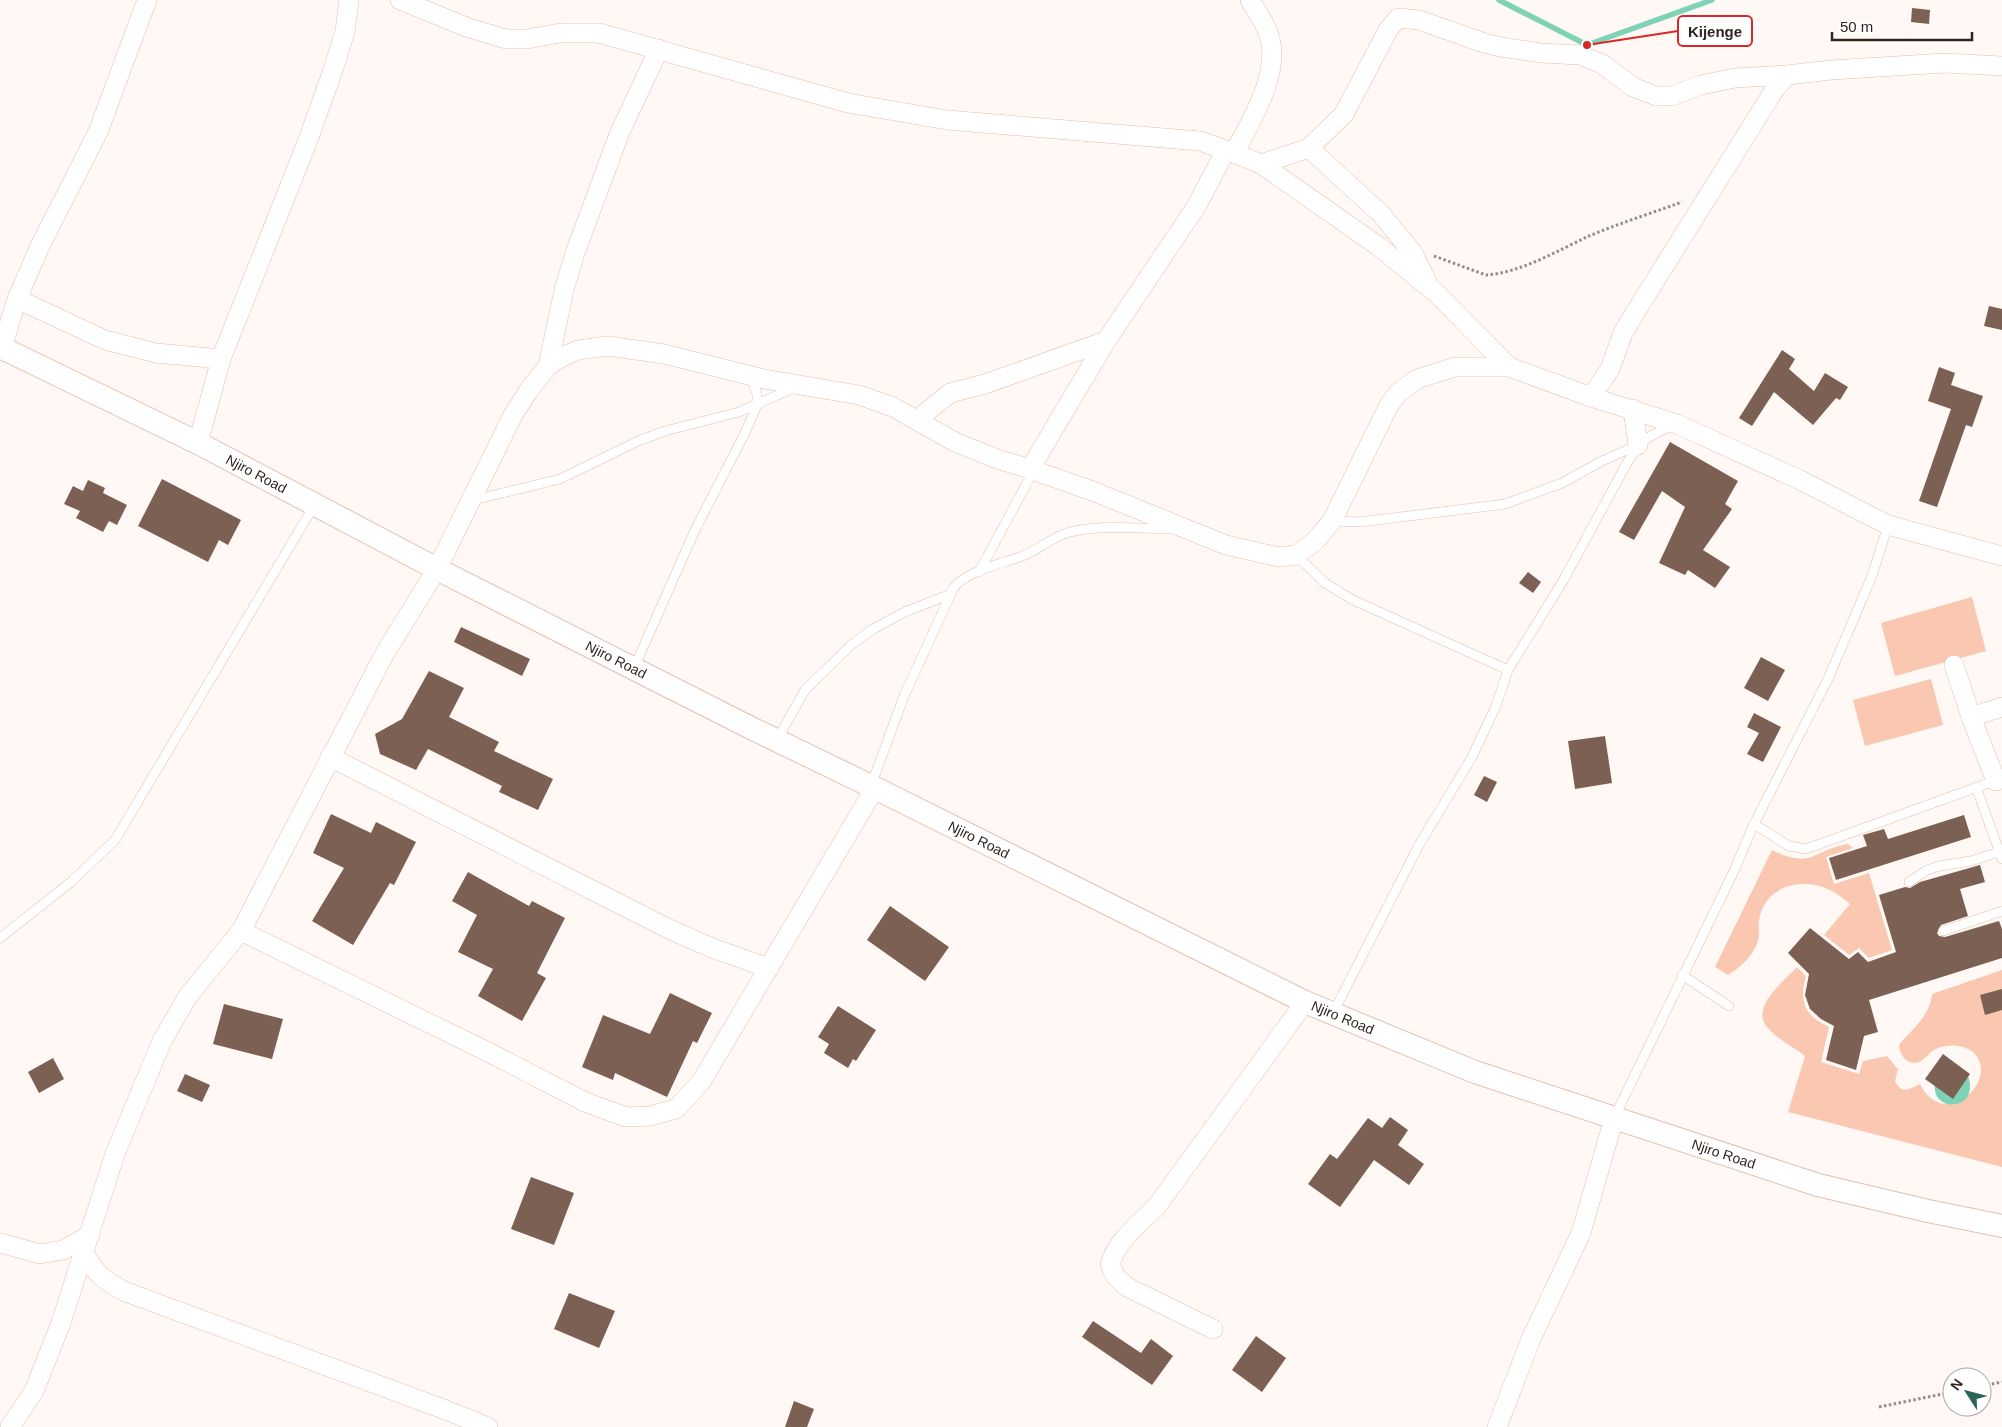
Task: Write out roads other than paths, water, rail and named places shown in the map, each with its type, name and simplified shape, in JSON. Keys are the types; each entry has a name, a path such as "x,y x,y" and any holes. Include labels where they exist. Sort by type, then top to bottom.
{"street":[{"path":"1,347 17,299 40,246 98,132 147,0"},
{"path":"198,443 221,360 308,140 345,32 349,0"},
{"path":"400,0 469,28 506,39 527,39 560,33 599,33 848,103 947,120 1200,141 1261,164 1378,246 1430,288 1509,367"},
{"path":"1032,469 1106,341 1196,207 1256,112 1269,77 1273,54 1268,31 1250,0"},
{"path":"1261,164 1309,148 1344,114 1388,30 1398,18 1419,20 1484,44 1541,53 1580,55 1602,64 1633,88 1656,96 1672,96 1701,85 1735,78 1787,76 1808,72 1945,63 2002,66"},
{"path":"548,366 564,290 575,254 620,132 659,49"},
{"path":"1592,397 1610,369 1623,333 1775,89 1787,76"},
{"path":"1309,148 1381,214 1413,253 1430,288"},
{"path":"17,299 105,340 156,353 221,360"},
{"path":"918,419 950,393 985,384 1106,341"},
{"path":"10,1427 34,1391 61,1323 115,1154 162,1041 188,996 241,931 385,653 437,569 513,415 529,390 548,366 578,350 608,346 664,354 798,386 859,395 893,407 918,419 955,442 997,459 1032,469 1095,492 1226,545 1279,558 1296,556 1314,542 1332,521 1389,405 1398,392 1417,379 1455,367 1509,367 1592,397 1677,424 1800,480 1888,525 2002,556"},
{"name":"Njiro Road","path":"1,347 198,443 437,569 777,740 1305,1002 1475,1072 1818,1185 2002,1226"},
{"path":"1633,409 1638,445"},
{"path":"1954,665 1971,717 1999,780"},
{"path":"1971,717 2002,707"},
{"path":"330,758 669,929 712,948 769,968"},
{"path":"241,931 488,1052 585,1102 626,1117 650,1116 676,1109 702,1082 873,787"},
{"path":"1212,1330 1128,1287 1115,1276 1110,1264 1114,1251 1127,1235 1157,1206 1305,1002"},
{"path":"1497,1427 1531,1339 1581,1233 1614,1118"},
{"path":"0,1243 40,1254 63,1250 90,1235"},
{"path":"84,1253 94,1270 106,1282 126,1292 488,1427"}],"lane":[{"path":"634,668 695,530 745,433 757,405 751,376"},
{"path":"472,500 560,479 638,441 665,431 739,412 798,386"},
{"path":"1332,521 1360,522 1505,504 1562,484 1602,461 1638,445 1653,434 1677,424"},
{"path":"1333,1013 1419,845 1472,757 1496,706 1508,670 1563,580 1638,445"},
{"path":"979,572 1032,469"},
{"path":"0,938 71,882 115,840 315,504"},
{"path":"1614,1118 1754,824 1828,679 1872,576 1888,525"},
{"path":"873,787 904,696 951,594 960,581 1026,555 1062,535 1092,529 1187,529"},
{"path":"1296,556 1325,583 1353,600 1508,670"},
{"path":"777,740 805,690 851,645 873,629 907,611 951,594"},
{"path":"1754,824 1789,846 1806,849 1999,780"},
{"path":"1909,882 1927,870 1939,866 2001,854 1976,787"},
{"path":"1943,931 2002,911"},
{"path":"1682,975 1729,1006"}],"waterway":[{"path":"1499,0 1587,45 1712,0"}],"place":[{"name":"Kijenge","path":"1587,45"}]}
